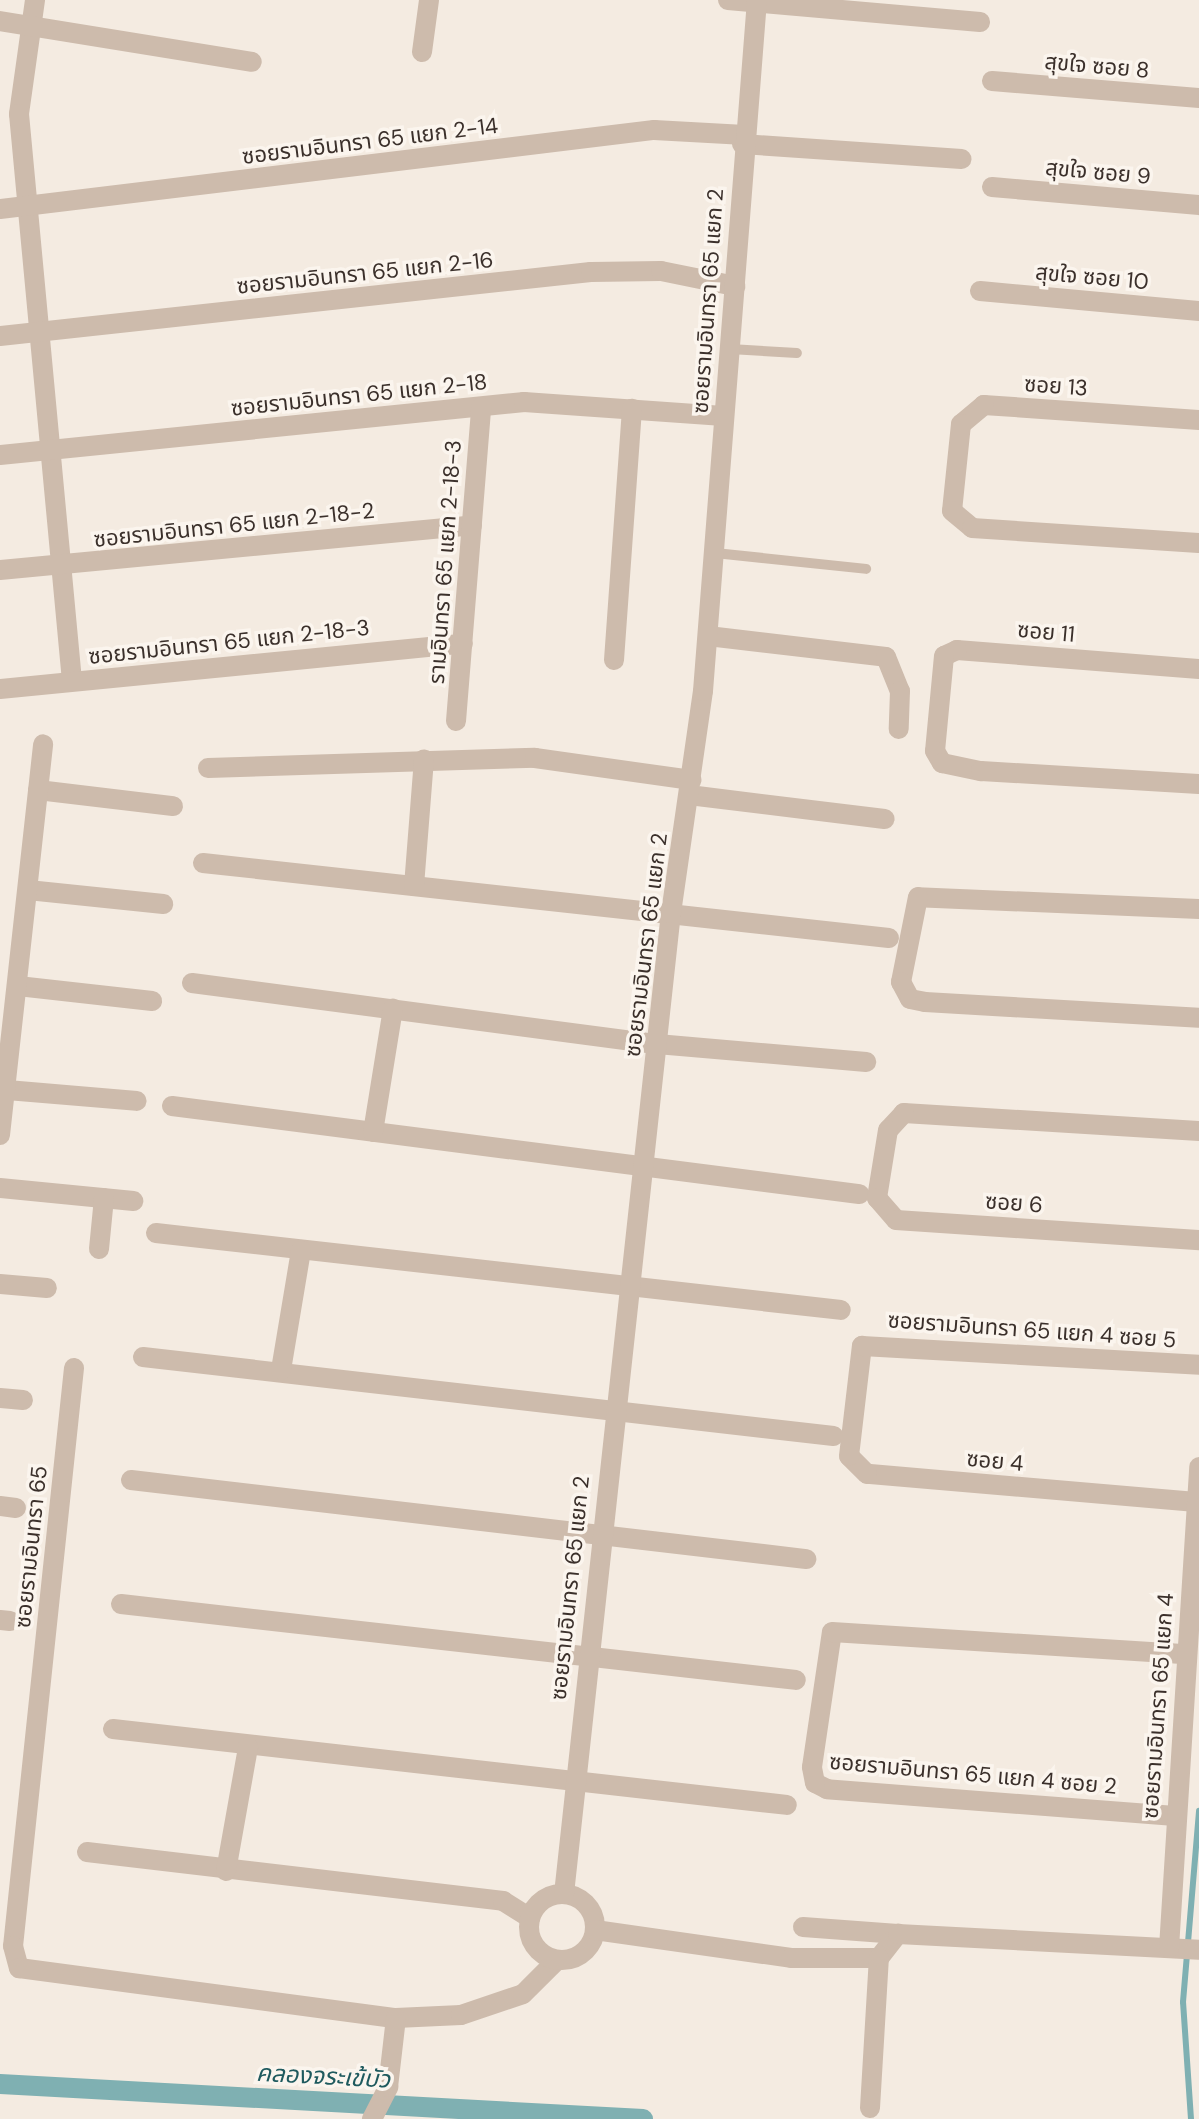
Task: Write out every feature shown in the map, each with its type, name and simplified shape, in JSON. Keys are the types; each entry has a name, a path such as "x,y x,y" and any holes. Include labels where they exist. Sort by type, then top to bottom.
{"street":[{"path":"35,0 33,26 10,112 27,207 42,332 72,681"},
{"path":"422,52 429,0"},
{"path":"728,0 980,22"},
{"name":"ซอยรามอินทรา 65 แยก 2","path":"564,1894 586,1658 614,1411 632,1289 671,913 708,636 757,2"},
{"path":"0,21 252,62"},
{"name":"สุขใจ ซอย 8","path":"992,81 1199,98"},
{"name":"ซอยรามอินทรา 65 แยก 2-14","path":"0,209 654,130 961,159"},
{"name":"สุขใจ ซอย 9","path":"992,187 1199,205"},
{"name":"ซอยรามอินทรา 65 แยก 2-16","path":"0,336 627,270 735,286"},
{"name":"สุขใจ ซอย 10","path":"980,291 1199,311"},
{"name":"ซอยรามอินทรา 65 แยก 2-18","path":"0,455 524,402 724,416"},
{"name":"ซอย 13","path":"1199,420 984,405 961,424 952,511 972,528 1199,543"},
{"name":"รามอินทรา 65 แยก 2-18-3","path":"456,721 481,407"},
{"path":"614,660 632,409"},
{"name":"ซอยรามอินทรา 65 แยก 2-18-2","path":"0,570 472,525"},
{"path":"708,636 886,657 900,691 899,729"},
{"name":"ซอยรามอินทรา 65 แยก 2-18-3","path":"0,689 463,644"},
{"name":"ซอย 11","path":"1199,669 957,650 944,656 935,751 957,768 1199,784"},
{"path":"0,1135 43,744"},
{"path":"208,768 535,758 885,819"},
{"path":"414,886 424,759"},
{"path":"38,790 173,806"},
{"path":"203,863 671,913 897,942"},
{"path":"28,890 163,904"},
{"path":"1199,909 918,897 897,942 901,982 910,999 1199,1018"},
{"path":"192,983 657,1044 866,1062"},
{"path":"18,986 152,1001"},
{"path":"373,1132 393,1009"},
{"path":"7,1090 137,1101"},
{"path":"172,1106 859,1194"},
{"name":"ซอย 6","path":"1199,1131 904,1113 891,1122 877,1198 896,1220 1199,1240"},
{"path":"0,1188 133,1201"},
{"path":"99,1249 104,1198"},
{"path":"156,1233 632,1289 841,1310"},
{"path":"281,1370 301,1251"},
{"path":"0,1284 47,1288"},
{"name":"ซอยรามอินทรา 65 แยก 4 ซอย 5","path":"854,1405 862,1346 1199,1365"},
{"path":"143,1357 281,1370 833,1436"},
{"name":"ซอยรามอินทรา 65","path":"74,1368 13,1946 19,1968 396,2018"},
{"path":"0,1398 23,1400"},
{"name":"ซอย 4","path":"854,1405 849,1456 867,1474 1196,1502"},
{"name":"ซอยรามอินทรา 65 แยก 4","path":"1186,1949 1175,1816 1199,1467"},
{"path":"131,1480 806,1559"},
{"path":"121,1604 796,1680"},
{"name":"ซอยรามอินทรา 65 แยก 4 ซอย 2","path":"1175,1816 815,1783 820,1705 827,1641 845,1630 1186,1654"},
{"path":"113,1729 248,1747 787,1805"},
{"path":"226,1871 248,1747"},
{"path":"87,1852 226,1871 503,1901 530,1918 538,1950 557,1960"},
{"path":"372,2119 388,2087 396,2018 461,2015 523,1994 557,1960 587,1950 595,1930 584,1902 564,1894 543,1900 530,1918"},
{"path":"803,1927 1186,1949"},
{"path":"595,1930 791,1958 879,1958"},
{"path":"870,2108 879,1958 898,1934"}],"lane":[{"path":"730,349 797,353"},
{"path":"715,553 866,569"}],"waterway":[{"path":"1191,2119 1183,2002 1199,1811"},
{"name":"คลองจระเข้บัว","path":"0,2084 643,2119"}]}
